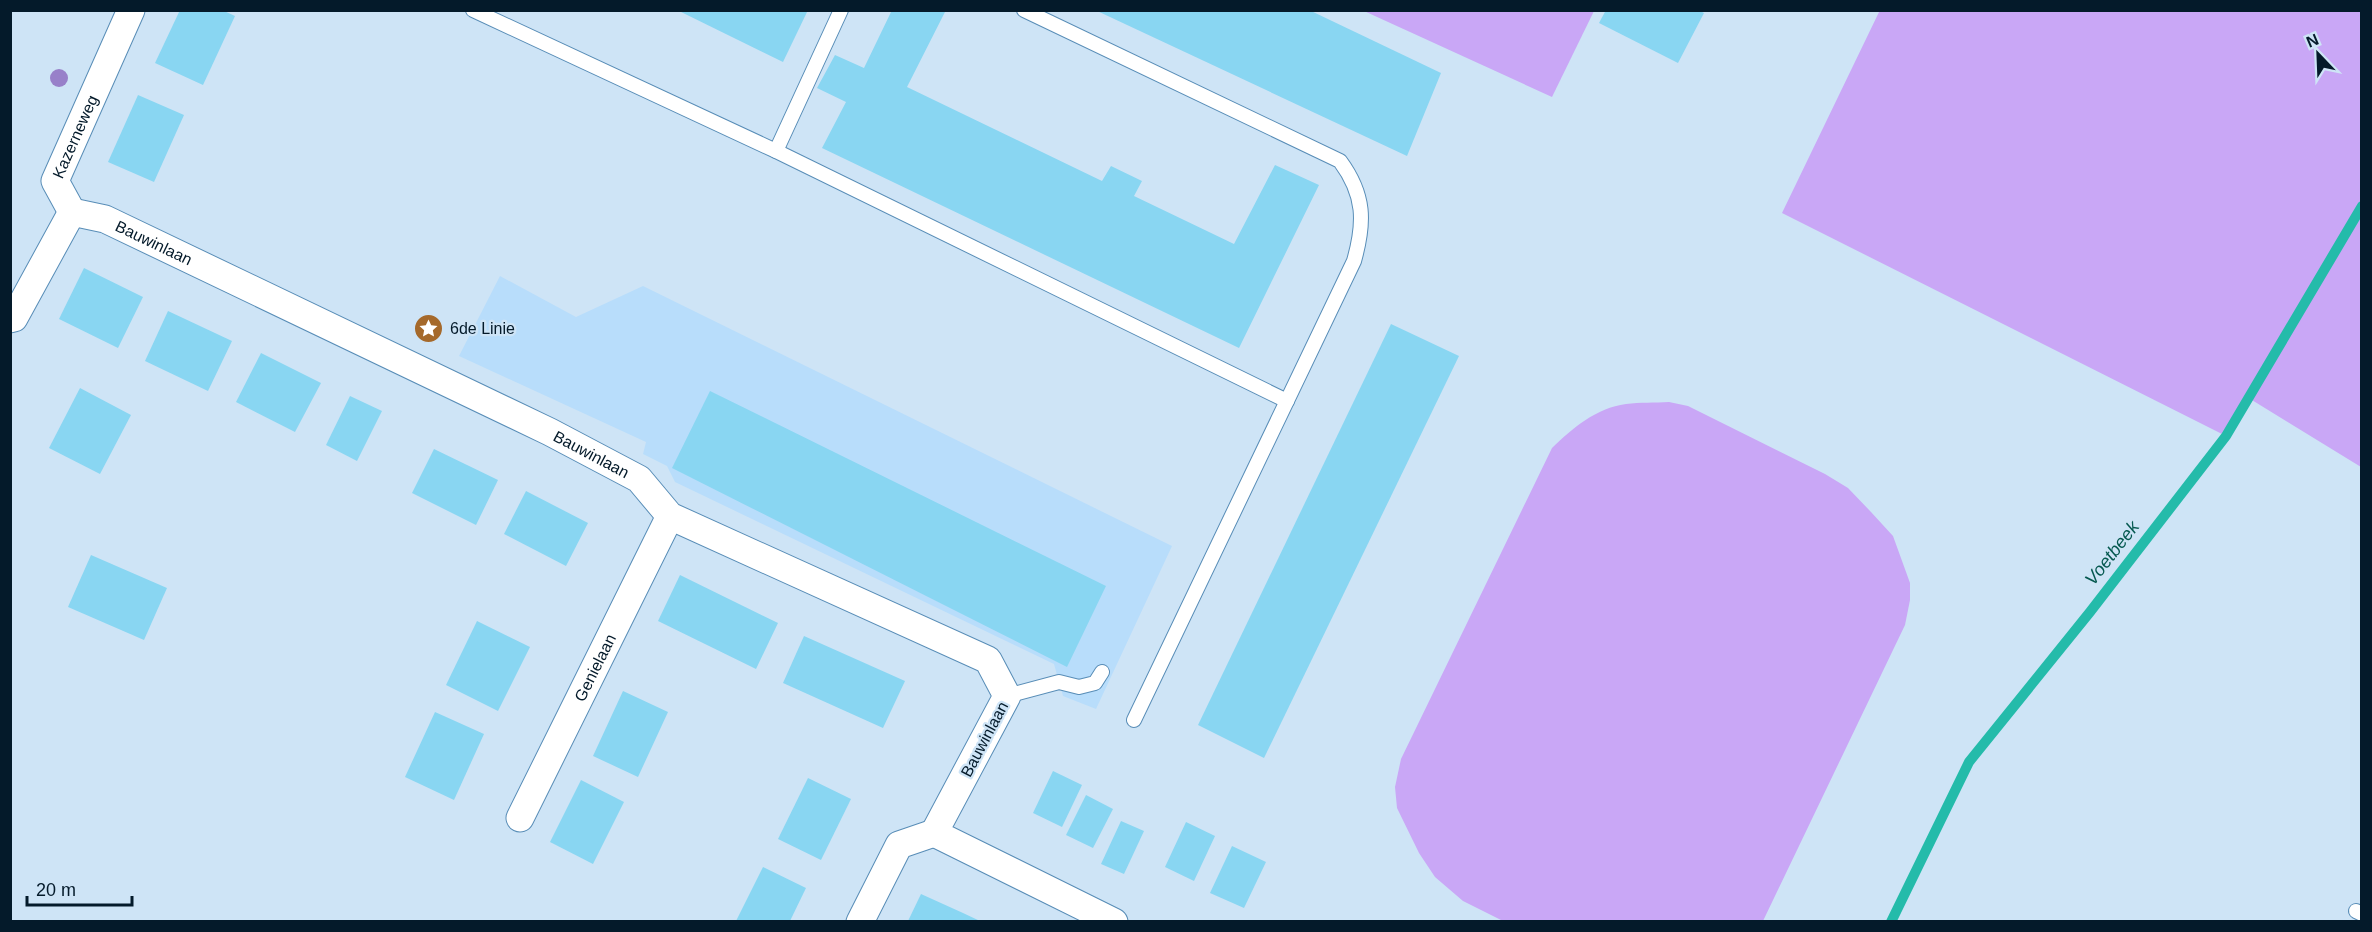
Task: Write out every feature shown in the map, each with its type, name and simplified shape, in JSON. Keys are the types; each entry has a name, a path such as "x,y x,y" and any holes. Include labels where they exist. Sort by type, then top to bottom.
{"street":[{"name":"Kazerneweg","path":"72,212 55,181 131,10"},
{"path":"10,319 14,318 72,212"},
{"name":"Bauwinlaan","path":"72,212 105,219 550,432 639,479 670,516 988,660 1007,696 934,833"},
{"name":"Genielaan","path":"520,819 670,516"},
{"path":"860,921 899,845 934,833 1114,921"}],"lane":[{"path":"473,10 776,151 1287,401"},
{"path":"776,151 841,10"},
{"path":"1024,10 1340,161 1353,179 1361,201 1361,235 1354,261 1134,720"},
{"path":"1007,696 1059,682 1079,687 1095,682 1102,672"}],"shaded area":[{"path":"1880,10 2361,11 2361,467 2247,397 2226,436 1782,213"},
{"path":"1364,11 1594,11 1552,97"},
{"path":"500,276 576,317 643,286 1172,546 1096,709 1063,696 1054,664 675,482 667,466 643,454 646,442 459,356"},
{"path":"1669,402 1688,406 1825,474 1848,488 1893,536 1910,583 1910,600 1905,625 1763,921 1503,921 1463,901 1435,877 1419,853 1397,808 1395,787 1401,759 1552,448 1595,414 1615,406"}],"building":[{"path":"180,10 222,10 235,16 203,85 155,63"},
{"path":"677,10 808,10 783,62"},
{"path":"892,10 946,10 907,87 1102,181 1111,166 1142,181 1134,196 1234,244 1275,165 1319,185 1239,348 822,148 846,102 817,88 835,55 864,68"},
{"path":"1095,10 1309,10 1441,73 1407,156"},
{"path":"1606,10 1698,10 1704,13 1678,63 1599,23"},
{"path":"138,95 184,115 154,182 108,162"},
{"path":"84,268 143,297 118,348 59,319"},
{"path":"168,311 232,341 208,391 145,361"},
{"path":"1391,324 1459,356 1264,758 1198,725"},
{"path":"261,353 321,383 295,432 236,402"},
{"path":"80,388 131,415 100,474 49,448"},
{"path":"710,391 1106,586 1067,667 672,468"},
{"path":"350,396 382,411 357,461 326,445"},
{"path":"434,449 498,480 476,525 412,493"},
{"path":"526,491 588,523 566,566 504,534"},
{"path":"91,555 167,588 144,640 68,607"},
{"path":"680,575 778,623 756,669 658,621"},
{"path":"477,621 530,647 498,711 446,685"},
{"path":"804,636 905,681 883,728 783,683"},
{"path":"623,691 668,712 638,777 593,756"},
{"path":"435,712 484,734 454,800 405,777"},
{"path":"1053,771 1082,785 1062,827 1033,813"},
{"path":"808,778 851,799 821,860 778,839"},
{"path":"581,780 624,802 593,864 550,842"},
{"path":"1086,795 1113,809 1093,848 1066,835"},
{"path":"1121,821 1144,831 1124,874 1101,864"},
{"path":"1186,822 1215,836 1194,881 1165,867"},
{"path":"1232,846 1266,862 1244,908 1210,893"},
{"path":"763,867 806,888 790,921 736,921"},
{"path":"921,894 963,913 980,921 908,921"}],"waterway":[{"name":"Voetbeek","path":"1891,922 1969,762 2090,612 2226,436 2362,206"}],"place":[{"name":"6de Linie","path":"429,328"}]}
